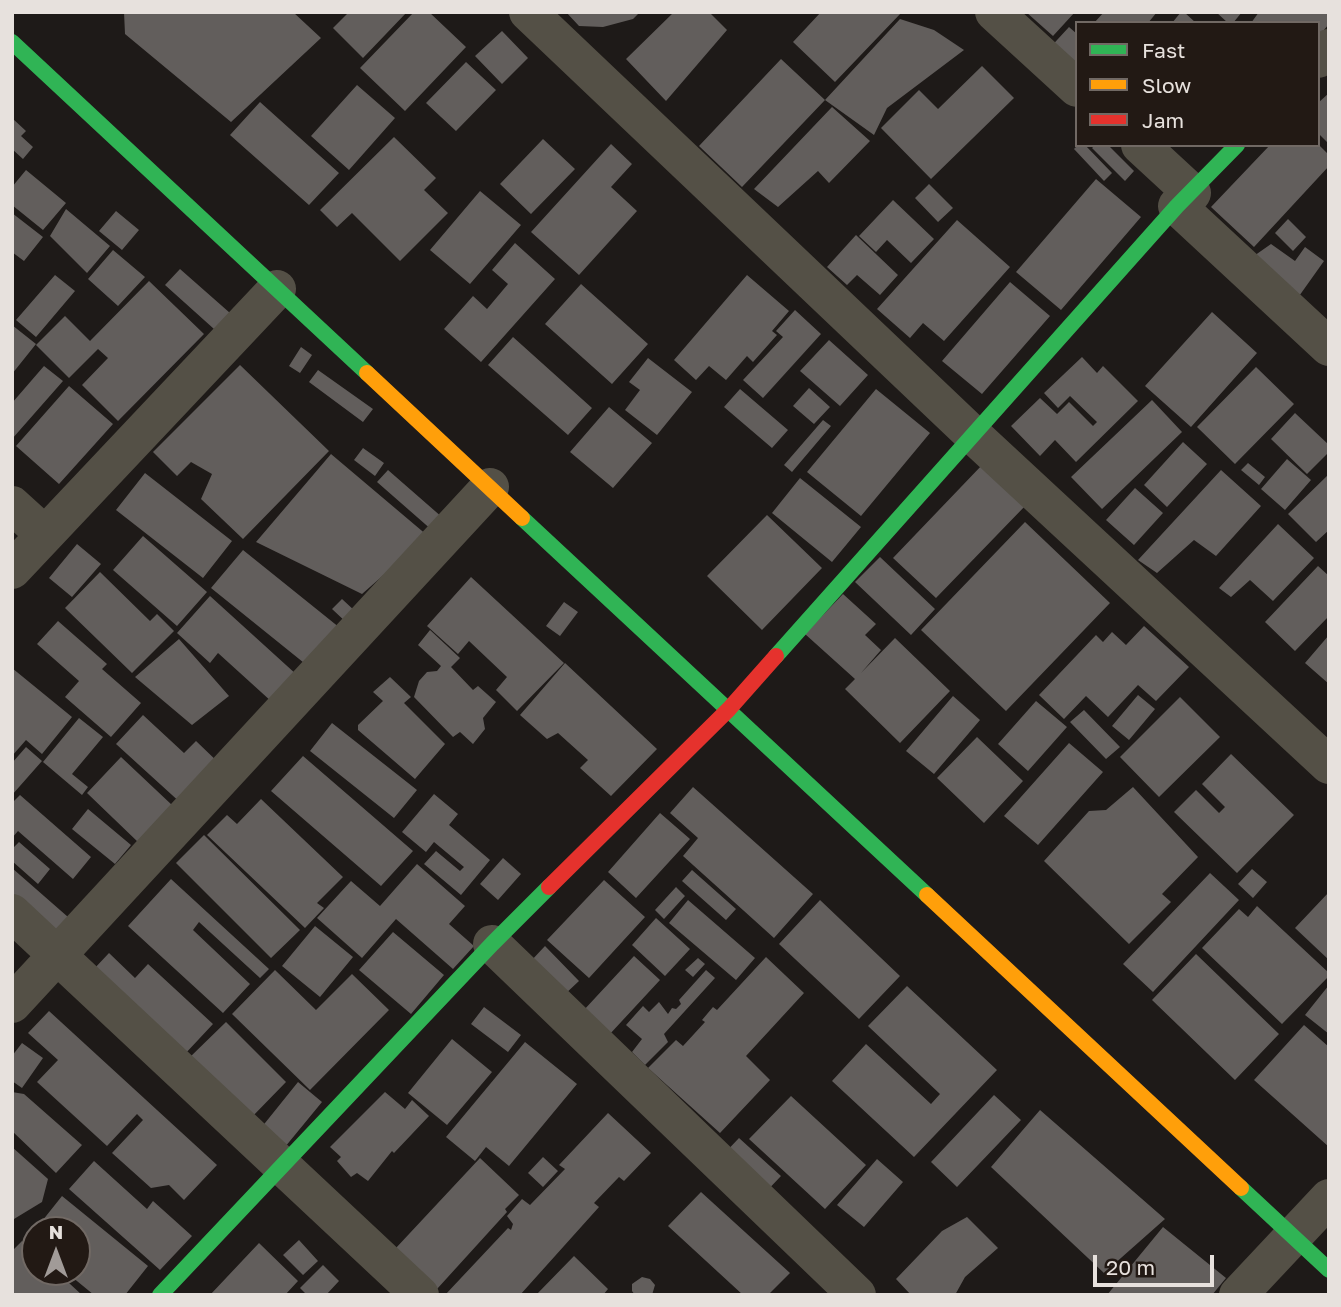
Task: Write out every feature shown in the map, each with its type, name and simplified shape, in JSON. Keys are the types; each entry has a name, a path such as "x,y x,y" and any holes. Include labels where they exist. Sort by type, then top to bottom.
{"main road":[{"path":"12,42 1329,1270"},
{"path":"160,1295 492,944 729,709 972,434 1235,147"}],"street":[{"path":"528,12 972,434 1329,765"},
{"path":"994,12 1075,86"},
{"path":"1142,147 1185,199 1329,347"},
{"path":"12,570 277,289"},
{"path":"12,1004 491,487"},
{"path":"12,505 45,535"},
{"path":"12,913 420,1295"},
{"path":"492,944 857,1295"},
{"path":"1238,1295 1329,1198"}],"building":[{"path":"124,12 293,12 321,38 231,122 125,34"},
{"path":"349,12 407,12 363,58 333,28"},
{"path":"414,12 429,12 466,47 405,111 360,68"},
{"path":"566,12 640,12 633,19 603,27 579,26"},
{"path":"674,12 709,12 727,30 666,101 626,59"},
{"path":"821,12 902,12 835,82 793,42"},
{"path":"1026,12 1075,12 1053,36"},
{"path":"1104,12 1157,12 1150,21 1096,21"},
{"path":"1184,12 1194,21 1174,21"},
{"path":"1216,12 1242,12 1235,21 1226,21"},
{"path":"1259,12 1329,12 1329,24 1320,35 1320,21 1252,21"},
{"path":"900,19 934,30 964,50 887,108 874,135 825,100"},
{"path":"1069,27 1075,32 1075,77 1046,52"},
{"path":"502,31 528,58 502,84 475,56"},
{"path":"781,59 825,100 742,187 699,146"},
{"path":"466,62 496,90 456,131 426,103"},
{"path":"982,66 1014,98 931,179 881,128 919,90 938,109"},
{"path":"357,85 395,118 349,170 311,136"},
{"path":"1329,93 1329,144 1320,135 1320,101"},
{"path":"260,102 339,173 309,205 230,135"},
{"path":"832,107 870,141 829,183 818,171 778,207 754,189"},
{"path":"12,118 26,131 21,136 33,147 23,159 12,149"},
{"path":"394,137 436,178 424,190 448,213 400,261 352,213 337,227 320,210"},
{"path":"543,139 575,169 531,214 500,184"},
{"path":"611,144 632,164 611,187 637,211 579,275 531,232"},
{"path":"1320,146 1329,155 1329,166 1254,247 1211,207 1268,147"},
{"path":"1087,147 1112,173 1104,181 1074,149"},
{"path":"1110,147 1134,171 1125,181 1092,148"},
{"path":"26,170 66,203 43,230 12,205 12,187"},
{"path":"1096,179 1141,217 1061,310 1016,272"},
{"path":"929,184 953,208 938,222 915,198"},
{"path":"480,191 521,225 470,284 430,250"},
{"path":"893,200 934,239 911,263 887,240 876,252 859,236"},
{"path":"66,209 110,246 87,273 50,236"},
{"path":"116,211 139,230 122,250 99,231"},
{"path":"12,213 43,237 24,261 12,252"},
{"path":"1288,219 1306,237 1293,251 1275,233"},
{"path":"957,220 1010,267 944,341 923,323 910,338 877,309"},
{"path":"856,235 898,275 880,295 857,275 847,285 827,267"},
{"path":"515,243 555,279 481,362 444,329 473,296 487,309 508,284 492,270"},
{"path":"1271,244 1295,261 1305,247 1324,261 1297,299 1251,258"},
{"path":"113,250 145,277 118,306 88,279"},
{"path":"180,269 230,313 214,329 165,285"},
{"path":"55,275 75,291 36,337 16,320"},
{"path":"747,275 789,311 772,331 777,335 753,362 747,356 726,380 709,366 696,380 674,360"},
{"path":"149,281 204,334 118,421 82,385 108,358 98,349 69,378 36,345 65,316 90,341"},
{"path":"1010,282 1050,316 982,394 942,361"},
{"path":"581,284 648,344 612,384 545,324"},
{"path":"795,310 821,334 763,398 743,380 783,337 776,331"},
{"path":"1212,312 1257,353 1191,427 1145,386"},
{"path":"12,325 36,344 12,374"},
{"path":"513,337 592,408 568,435 488,365"},
{"path":"829,340 868,375 840,406 800,371"},
{"path":"301,347 312,355 300,373 289,366"},
{"path":"1082,357 1097,373 1103,366 1138,401 1076,462 1055,440 1040,456 1011,426 1040,398 1057,414 1069,402 1093,426 1097,422 1070,396 1058,408 1044,393"},
{"path":"648,358 692,392 657,435 625,410 640,390 629,382"},
{"path":"240,365 329,451 243,539 201,499 212,474 191,462 177,476 153,452"},
{"path":"44,366 63,381 12,439 12,403"},
{"path":"1256,367 1294,404 1235,464 1197,427"},
{"path":"318,370 373,409 363,422 309,382"},
{"path":"69,386 113,424 59,484 16,446"},
{"path":"809,388 830,407 814,424 793,406"},
{"path":"740,389 788,430 772,448 724,407"},
{"path":"876,389 930,433 861,516 807,472"},
{"path":"1152,400 1182,432 1102,509 1071,477"},
{"path":"609,407 652,443 613,488 570,452"},
{"path":"1295,413 1329,445 1329,452 1307,474 1271,439"},
{"path":"823,420 831,426 792,472 784,465"},
{"path":"1183,442 1207,464 1167,507 1144,485"},
{"path":"363,448 384,463 375,476 354,460"},
{"path":"331,454 428,536 362,594 256,542"},
{"path":"1287,459 1311,480 1285,510 1261,489"},
{"path":"1248,463 1265,477 1259,485 1241,470"},
{"path":"983,464 1026,505 936,598 893,558"},
{"path":"388,470 443,518 433,531 377,482"},
{"path":"1221,470 1261,506 1216,556 1194,540 1157,573 1138,560"},
{"path":"145,473 232,541 203,578 116,510"},
{"path":"1329,474 1329,530 1316,542 1288,514"},
{"path":"800,478 861,527 832,562 772,513"},
{"path":"1135,488 1163,513 1134,545 1106,520"},
{"path":"767,515 822,568 762,630 707,576"},
{"path":"1025,522 1110,603 1006,711 921,630"},
{"path":"1278,524 1314,558 1273,601 1250,580 1231,597 1219,588"},
{"path":"143,536 207,592 177,626 113,570"},
{"path":"77,544 101,564 72,597 49,578"},
{"path":"243,550 345,632 314,671 211,588"},
{"path":"880,557 935,609 911,635 855,582"},
{"path":"1318,566 1329,576 1329,616 1295,651 1265,622"},
{"path":"100,572 150,621 157,614 174,631 132,673 65,608"},
{"path":"471,577 564,663 517,711 496,690 507,677 469,641 458,654 427,626"},
{"path":"843,594 876,624 865,635 881,650 861,673 895,638 950,691 900,743 845,689 855,679 805,634"},
{"path":"210,596 297,675 272,702 218,653 210,663 177,633"},
{"path":"342,599 356,612 347,623 332,609"},
{"path":"564,602 578,612 560,636 546,626"},
{"path":"58,621 107,664 102,669 141,703 111,737 65,697 79,681 37,644"},
{"path":"1144,626 1189,667 1156,701 1138,685 1108,717 1086,696 1064,719 1039,695 1096,635 1103,642 1112,632 1126,645"},
{"path":"430,630 460,658 451,667 473,690 478,686 496,702 483,718 485,729 473,744 460,732 453,737 414,697 419,681 427,672 437,671 441,666 418,645"},
{"path":"1329,635 1329,684 1305,663"},
{"path":"179,639 229,696 192,725 135,677"},
{"path":"565,663 657,749 611,796 580,768 588,760 558,733 547,739 520,715"},
{"path":"12,668 72,717 42,754 26,740 12,756"},
{"path":"390,677 411,697 404,703 445,744 415,779 358,730 358,725 383,701 373,692"},
{"path":"1138,695 1155,709 1129,740 1112,726"},
{"path":"953,696 980,720 934,774 906,751"},
{"path":"1180,697 1220,737 1159,797 1120,757"},
{"path":"1036,701 1067,727 1028,771 998,744"},
{"path":"1084,710 1120,747 1106,759 1070,722"},
{"path":"143,715 184,753 196,741 221,765 183,805 116,744"},
{"path":"79,718 103,737 72,774 88,787 82,795 43,762"},
{"path":"332,723 417,790 394,818 310,751"},
{"path":"977,737 1023,781 984,823 937,778"},
{"path":"1069,743 1103,772 1038,845 1004,816"},
{"path":"26,747 42,761 12,795 12,763"},
{"path":"1231,754 1294,815 1237,873 1174,812 1196,790 1219,813 1225,807 1202,784"},
{"path":"303,756 413,851 381,886 271,791"},
{"path":"121,757 173,806 139,843 87,793"},
{"path":"693,787 813,894 774,938 683,856 698,838 670,813"},
{"path":"1133,787 1198,857 1162,894 1171,902 1129,944 1044,861 1089,811 1106,810"},
{"path":"434,794 458,814 449,825 490,860 461,895 424,864 436,851 460,871 464,867 434,842 426,852 402,832"},
{"path":"20,795 91,857 73,879 18,831 12,838 12,803"},
{"path":"261,799 343,877 317,903 324,908 305,928 207,835 227,815 237,824"},
{"path":"88,809 131,845 115,864 72,829"},
{"path":"660,813 690,839 636,898 608,872"},
{"path":"204,835 300,930 271,958 176,863"},
{"path":"19,842 50,869 38,884 12,861 12,849"},
{"path":"503,858 521,874 498,900 480,884"},
{"path":"417,864 465,906 449,924 474,946 453,969 396,919 362,958 317,918 351,881 380,906"},
{"path":"12,868 68,917 54,932 12,896"},
{"path":"1252,869 1267,882 1253,898 1238,884"},
{"path":"692,870 736,909 726,920 682,881"},
{"path":"1210,873 1239,900 1153,992 1123,964"},
{"path":"171,879 269,969 260,978 199,922 193,930 250,984 223,1013 128,926"},
{"path":"604,880 645,917 589,978 547,940"},
{"path":"676,887 685,896 664,919 655,910"},
{"path":"1329,892 1329,960 1295,928"},
{"path":"688,900 755,958 736,980 669,923"},
{"path":"820,900 900,976 859,1019 779,944"},
{"path":"1257,906 1329,973 1282,1024 1202,948 1239,909 1248,917"},
{"path":"656,918 690,949 665,976 632,945"},
{"path":"315,926 353,957 320,997 282,966"},
{"path":"393,932 444,975 411,1014 359,970"},
{"path":"545,946 579,981 563,996 530,962"},
{"path":"109,953 135,978 148,964 213,1024 184,1055 93,970"},
{"path":"1196,954 1279,1034 1235,1080 1152,1000"},
{"path":"634,956 660,980 609,1035 583,1011"},
{"path":"766,957 804,993 746,1056 770,1080 720,1133 648,1068 676,1040 683,1046 705,1022 702,1020 713,1007 717,1010"},
{"path":"698,958 705,964 693,977 685,970"},
{"path":"275,970 316,1010 352,974 389,1010 310,1090 232,1014"},
{"path":"706,970 715,978 664,1034 668,1042 645,1065 632,1052 642,1039 626,1025 643,1006 649,1012 659,1002 668,1014 672,1008 676,1009 681,1004 679,1000"},
{"path":"1329,985 1329,1034 1305,1015"},
{"path":"907,986 997,1070 914,1157 832,1081 866,1044 931,1104 940,1094 868,1026"},
{"path":"484,1007 521,1035 508,1052 471,1024"},
{"path":"49,1011 217,1165 184,1200 169,1185 151,1188 112,1153 143,1120 137,1114 107,1146 37,1082 58,1060 28,1033"},
{"path":"226,1022 286,1082 249,1120 188,1059"},
{"path":"1304,1025 1329,1047 1329,1147 1254,1080"},
{"path":"452,1039 492,1072 447,1125 408,1093"},
{"path":"525,1042 577,1084 509,1166 486,1147 475,1161 446,1137"},
{"path":"22,1043 43,1058 22,1088 12,1081 12,1056"},
{"path":"298,1082 322,1102 285,1147 261,1128"},
{"path":"12,1092 24,1094 82,1145 56,1173 12,1131"},
{"path":"385,1092 405,1109 412,1100 429,1116 394,1153 392,1151 368,1181 357,1173 351,1177 337,1161 341,1157 330,1147"},
{"path":"994,1095 1021,1120 957,1187 931,1162"},
{"path":"791,1096 866,1165 825,1209 749,1139"},
{"path":"1040,1110 1165,1219 1104,1273 991,1167"},
{"path":"608,1113 651,1153 624,1181 619,1177 594,1203 599,1207 520,1295 445,1295 508,1228 511,1230 513,1224 507,1216 522,1199 530,1205 565,1169 559,1165"},
{"path":"739,1138 781,1176 762,1196 720,1158"},
{"path":"12,1147 48,1179 42,1202 14,1219 12,1217"},
{"path":"543,1157 558,1171 543,1187 528,1173"},
{"path":"480,1158 519,1195 505,1209 507,1212 437,1289 395,1249"},
{"path":"877,1159 903,1182 864,1227 837,1205"},
{"path":"94,1161 147,1209 153,1201 192,1236 160,1270 69,1189"},
{"path":"701,1192 790,1273 768,1295 743,1295 668,1226"},
{"path":"62,1196 87,1216 46,1216"},
{"path":"967,1217 998,1248 965,1277 955,1295 911,1295 896,1279 942,1231"},
{"path":"91,1220 148,1266 125,1295 94,1295 83,1286 91,1286"},
{"path":"1163,1227 1226,1278 1212,1295 1107,1295"},
{"path":"299,1240 318,1261 303,1275 283,1255"},
{"path":"21,1242 21,1286 72,1286 82,1295 12,1295 12,1251"},
{"path":"259,1243 298,1281 285,1295 210,1295"},
{"path":"574,1256 608,1289 603,1295 536,1295"},
{"path":"323,1265 339,1281 326,1295 307,1295 300,1288"},
{"path":"642,1277 650,1279 655,1285 652,1295 635,1295 632,1291 632,1284"}],"traffic: fast":[{"path":"12,42 367,373"},
{"path":"776,656 1177,206 1235,147"},
{"path":"522,518 927,895"},
{"path":"160,1295 549,887"},
{"path":"1241,1188 1329,1270"}],"traffic: slow":[{"path":"367,373 522,518"},
{"path":"927,895 1241,1188"}],"traffic: jam":[{"path":"549,887 729,709 776,656"}]}
